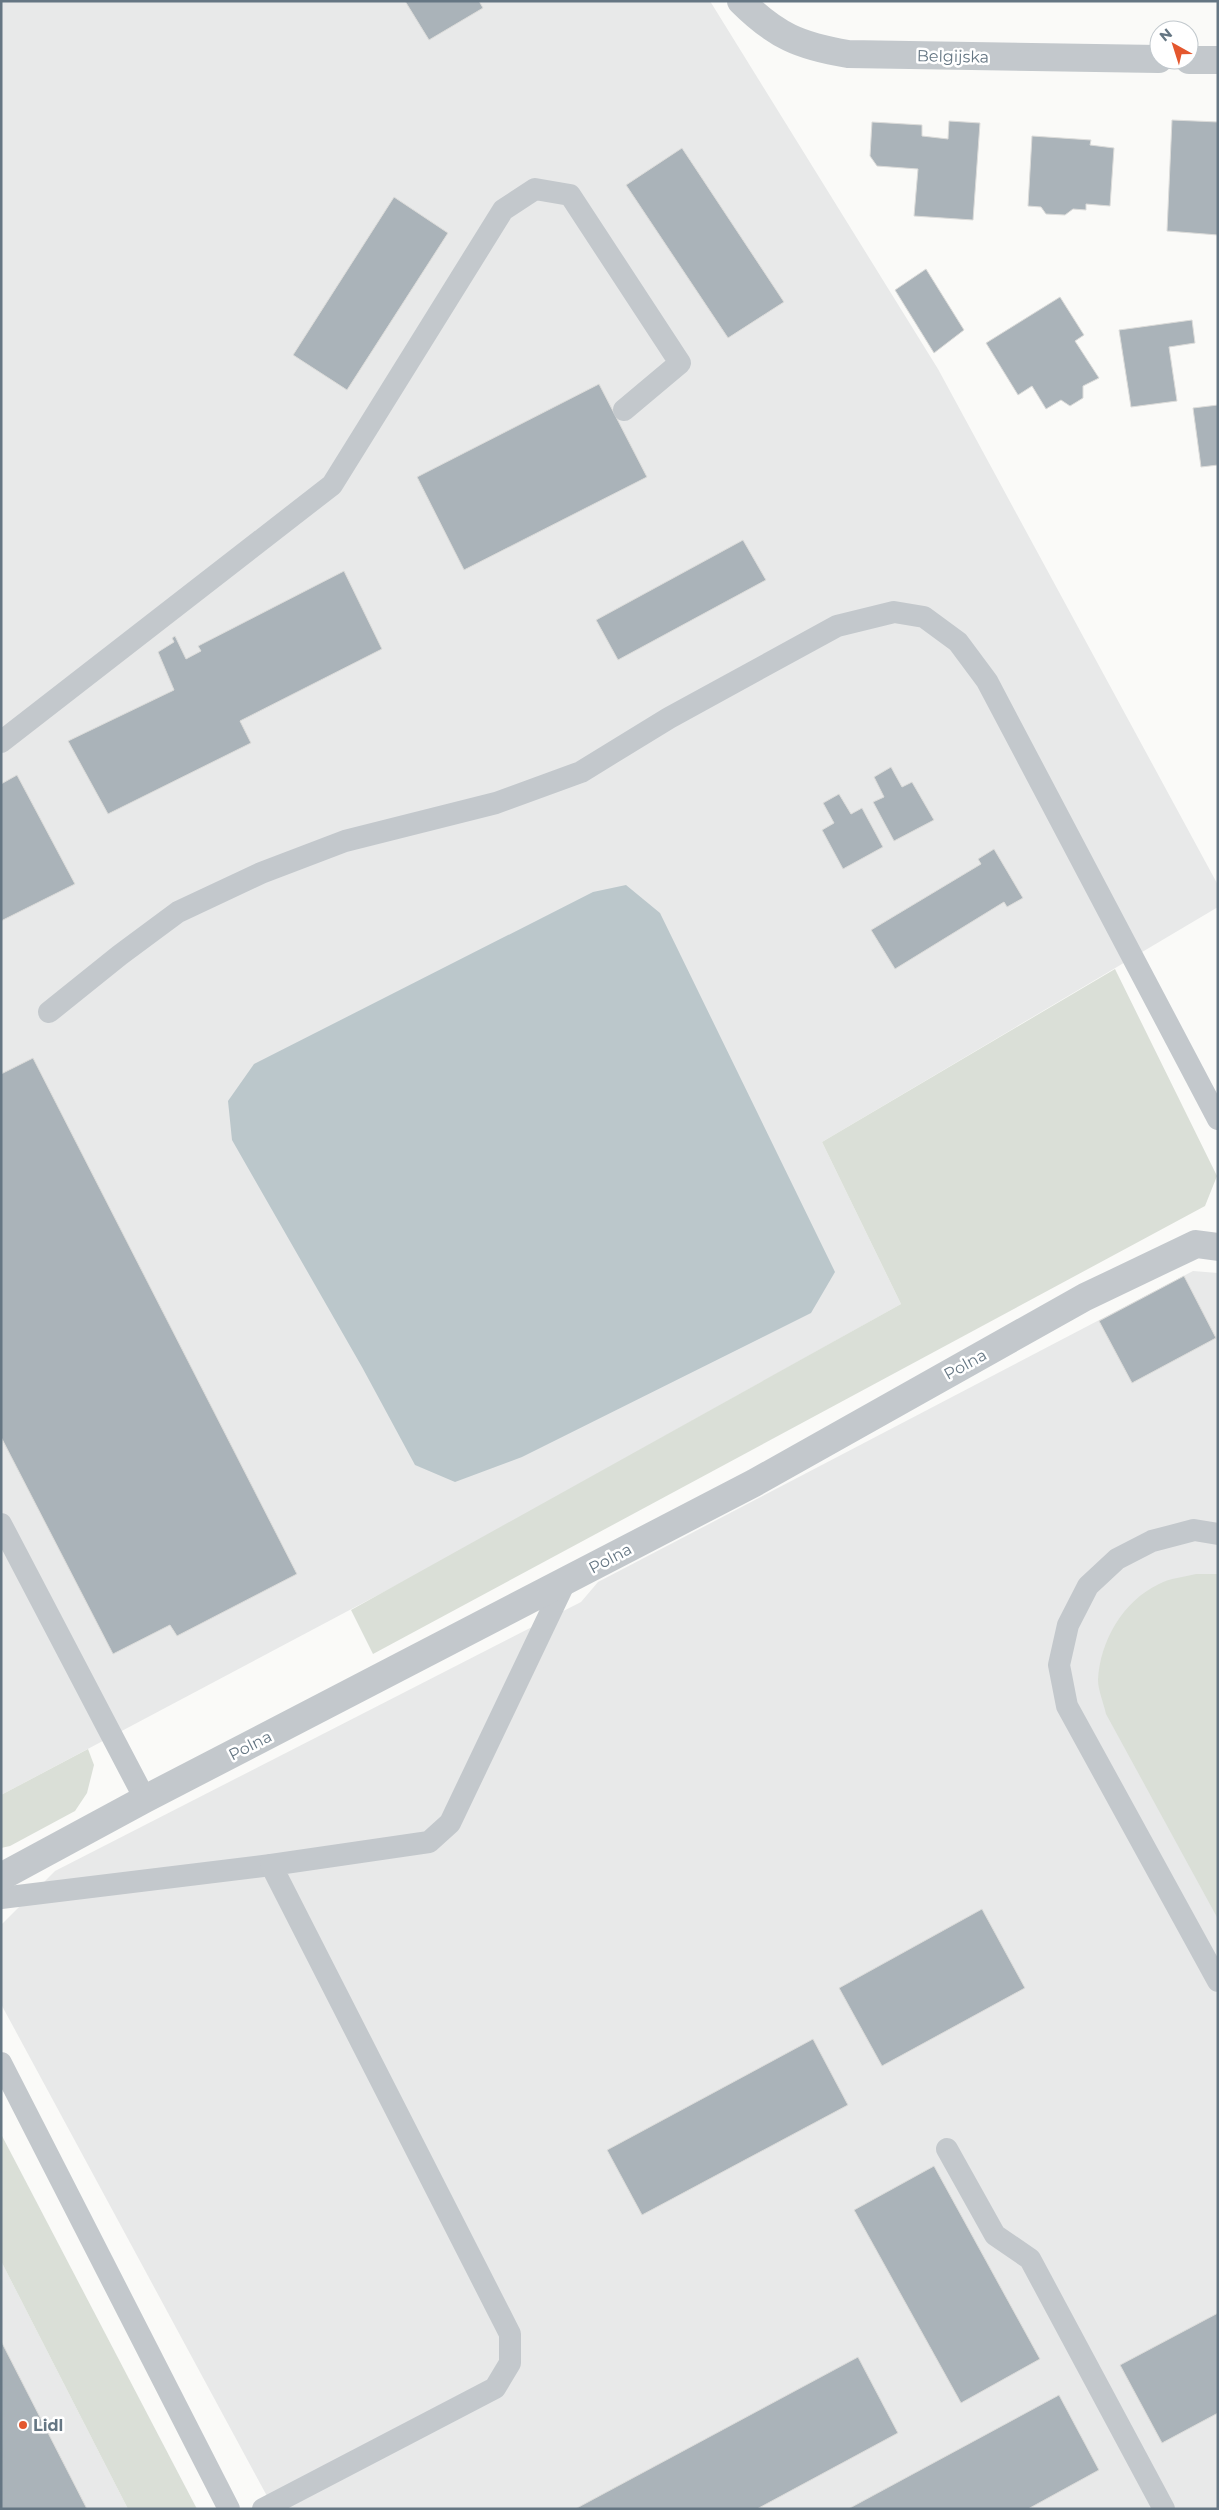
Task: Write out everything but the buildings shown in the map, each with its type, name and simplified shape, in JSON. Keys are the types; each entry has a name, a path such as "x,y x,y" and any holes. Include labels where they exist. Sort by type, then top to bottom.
{"street":[{"name":"Belgijska","path":"749,9 779,33 813,48 848,54 1149,60"},
{"path":"1199,60 1218,60"},
{"name":"Polna","path":"1,1877 145,1799 754,1483 1085,1297 1196,1244 1218,1246"}],"lane":[{"path":"1,742 332,485 503,210 535,189 570,195 680,363 624,410"},
{"path":"49,1012 120,955 178,912 236,885 345,841 496,803 581,772 669,718 837,626 894,612 924,617 958,642 987,681 1218,1119"},
{"path":"1,1524 145,1799"},
{"path":"1218,1534 1194,1530 1152,1541 1117,1559 1088,1586 1068,1625 1059,1665 1067,1706 1218,1981"},
{"path":"1,1898 271,1865 429,1842 450,1823 565,1582"},
{"path":"263,2509 495,2388 510,2363 510,2334 271,1865"},
{"path":"1,2063 228,2509"},
{"path":"946,2148 995,2235 1030,2259 1164,2509"}],"shaded area":[{"path":"1,1 710,1 938,369 1218,885 1218,907 822,1142 901,1304 427,1569 1,1795"},
{"path":"626,885 660,913 835,1272 811,1313 522,1457 455,1482 415,1465 362,1367 232,1140 228,1101 254,1064 593,892"},
{"path":"1115,969 1217,1176 1205,1206 373,1654 351,1610 901,1304 822,1142"},
{"path":"1193,1271 1218,1273 1218,2509 274,2509 1,2004 1,1925 55,1871 581,1602 598,1582"},
{"path":"1196,1574 1218,1574 1218,1919 1106,1714 1098,1680 1103,1651 1124,1612 1146,1591 1159,1584"},
{"path":"88,1749 94,1765 87,1793 75,1811 10,1846 1,1848 1,1795"},
{"path":"1,2134 197,2509 128,2509 1,2261"},
{"path":"1,2261 128,2509 1,2509"}],"place":[{"name":"Lidl","path":"23,2425"}]}
